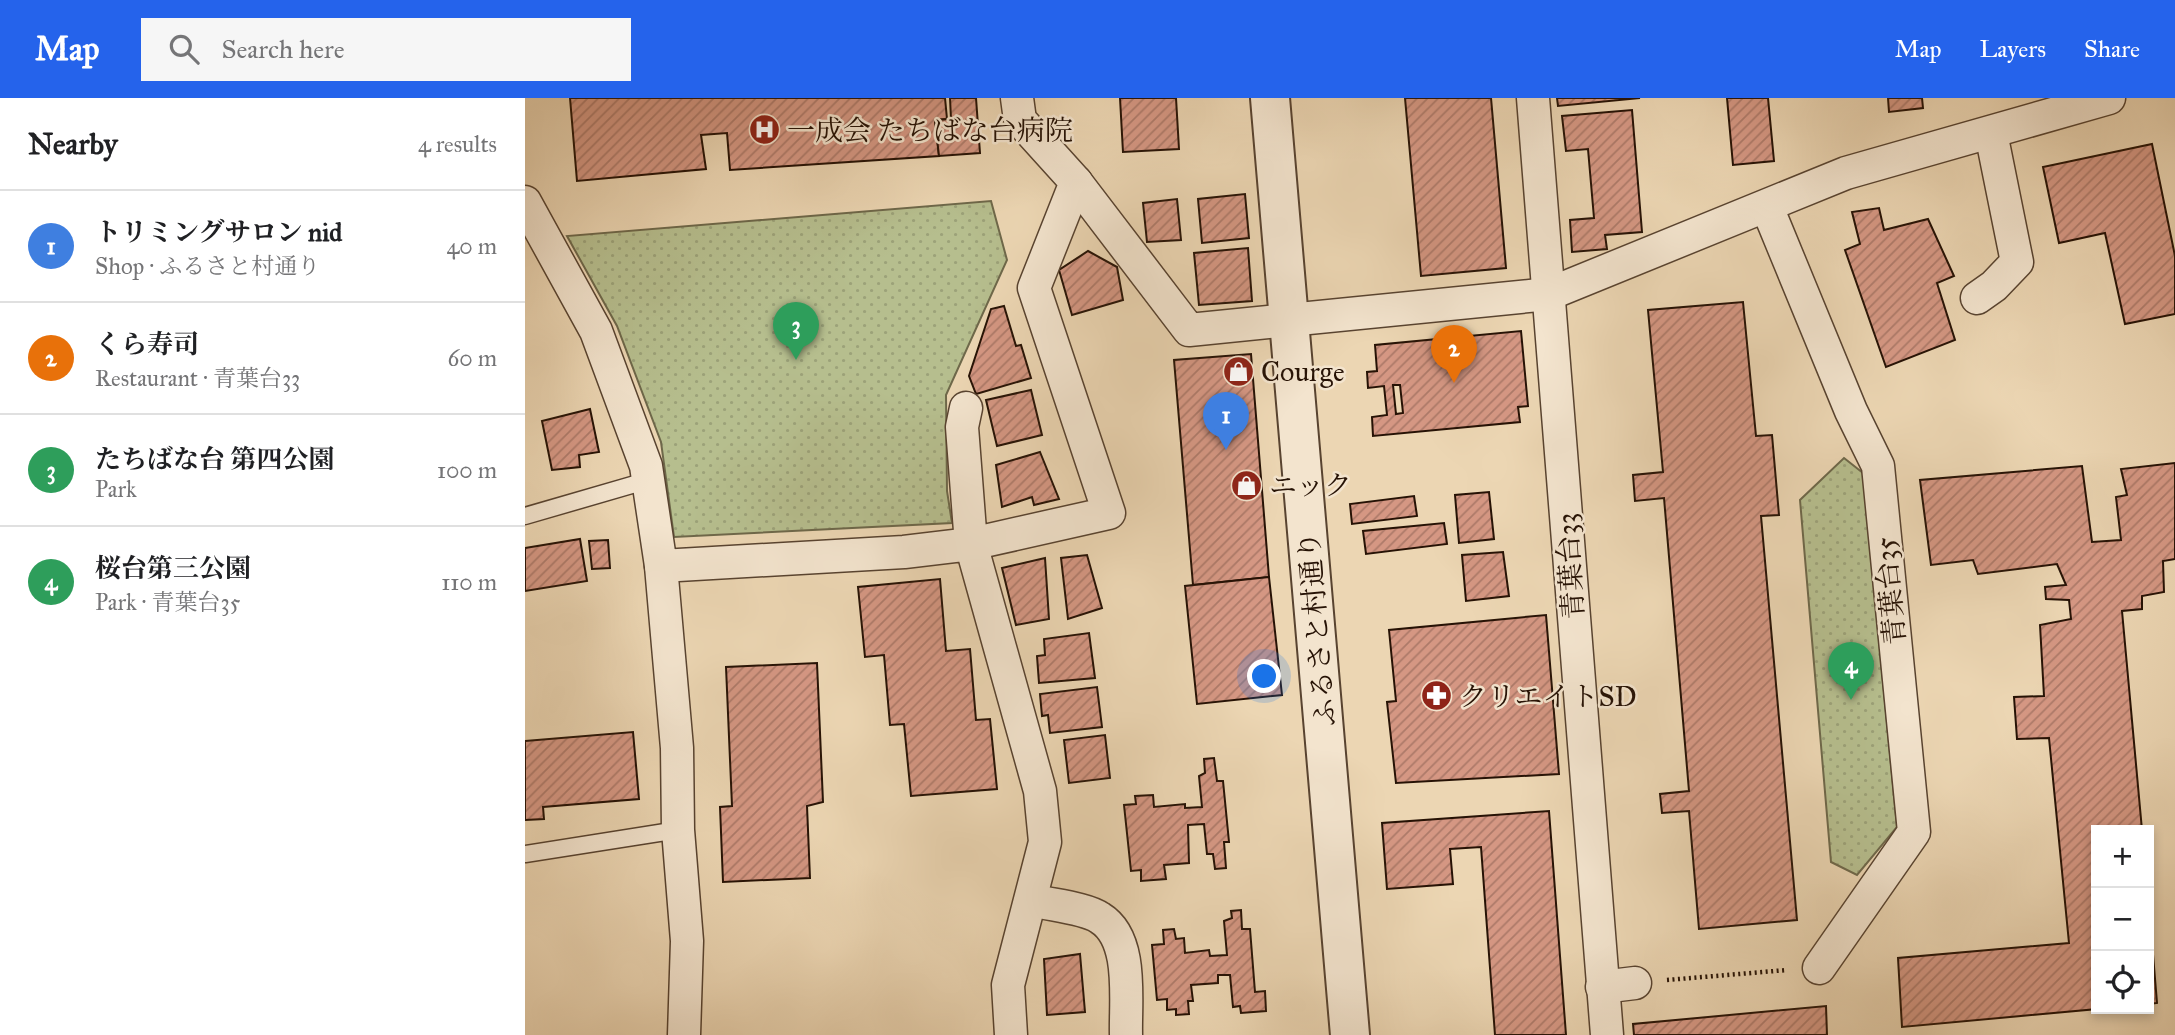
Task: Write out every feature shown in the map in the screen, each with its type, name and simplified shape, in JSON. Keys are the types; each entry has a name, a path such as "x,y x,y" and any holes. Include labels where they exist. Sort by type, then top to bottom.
{"street":[{"path":"1017,98 1020,120 1076,182 1189,330 1549,294 1846,173 2109,98"},
{"name":"ふるさと村通り","path":"1271,98 1350,1035"},
{"name":"青葉台33","path":"1533,98 1607,1035"},
{"path":"1977,298 1994,286 2017,262 1991,133"},
{"path":"661,566 904,552 971,544 1109,513 1034,288 1076,182"},
{"name":"青葉台35","path":"1767,207 1878,466 1914,832 1819,968"},
{"path":"526,208 596,331 649,480 661,566 677,748 678,830 687,941 684,1035"},
{"path":"966,408 961,427 971,544 1039,791 1045,842 1008,985 1011,1035"},
{"path":"1032,900 1098,916 1113,928 1124,959 1126,1035"},
{"path":"1602,987 1635,983"}],"lane":[{"path":"525,516 649,480"},
{"path":"525,854 678,830"}],"path":[{"path":"1635,983 1819,968"}],"green space":[{"path":"991,201 1007,260 946,395 947,491 952,523 674,537 661,442 617,326 567,236"},
{"path":"1844,458 1863,473 1897,827 1857,875 1831,862 1800,500"}],"building":[{"path":"570,98 945,98 947,119 935,120 939,156 730,170 727,133 701,135 706,169 577,181"},
{"path":"950,98 976,98 980,153 939,156 935,120 951,119"},
{"path":"1120,98 1176,98 1179,149 1123,152"},
{"path":"1405,98 1491,98 1506,268 1421,276"},
{"path":"1557,98 1640,98 1558,106"},
{"path":"1727,98 1768,98 1774,161 1733,165"},
{"path":"1888,98 1922,98 1923,108 1889,112"},
{"path":"1632,110 1642,232 1605,235 1607,249 1572,252 1570,220 1594,218 1588,149 1566,151 1562,116"},
{"path":"2152,144 2175,256 2175,314 2125,324 2105,233 2059,243 2043,167"},
{"path":"1245,194 1249,238 1202,243 1198,199"},
{"path":"1177,199 1181,240 1147,242 1143,203"},
{"path":"1879,208 1884,230 1928,219 1954,276 1937,283 1955,340 1886,367 1845,250 1860,244 1852,212"},
{"path":"1248,248 1252,301 1199,305 1194,253"},
{"path":"1088,251 1117,267 1123,300 1072,315 1059,270"},
{"path":"1743,302 1756,436 1772,435 1779,515 1761,516 1797,920 1699,929 1689,811 1662,813 1660,794 1689,791 1664,498 1635,501 1633,475 1663,472 1648,310"},
{"path":"1004,306 1016,346 1021,345 1031,378 976,394 969,376 991,309"},
{"path":"1521,331 1528,406 1518,407 1520,422 1373,436 1372,417 1387,415 1384,386 1368,388 1367,372 1377,371 1375,345","holes":["1393,385 1400,385 1403,413 1396,414"]},
{"path":"1251,354 1269,577 1193,585 1174,360"},
{"path":"1031,390 1042,435 997,446 986,400"},
{"path":"590,409 599,452 579,455 580,467 552,470 542,421"},
{"path":"1040,452 1059,499 1034,505 1032,497 1002,507 996,465"},
{"path":"2175,463 2175,559 2163,561 2164,592 2142,596 2142,609 2122,611 2142,825 2091,825 2091,1010 1902,1027 1898,958 2069,943 2049,738 2017,739 2014,697 2044,696 2040,625 2071,619 2069,600 2046,599 2045,587 2066,585 2057,564 1978,574 1973,560 1931,565 1920,480 2082,466 2092,542 2121,540 2116,497 2127,495 2121,469"},
{"path":"1489,492 1494,539 1459,543 1455,495"},
{"path":"1414,496 1417,516 1352,524 1350,504"},
{"path":"1444,523 1447,544 1366,554 1363,531"},
{"path":"580,539 587,581 525,591 525,548"},
{"path":"608,540 610,568 592,569 589,541"},
{"path":"1503,552 1509,596 1466,601 1462,555"},
{"path":"1087,555 1102,608 1068,619 1061,558"},
{"path":"1045,558 1049,619 1016,625 1002,568"},
{"path":"1269,577 1282,695 1197,704 1185,586"},
{"path":"940,579 946,651 970,649 976,720 990,719 997,789 911,796 904,724 890,725 884,655 865,657 858,587"},
{"path":"1546,615 1559,774 1396,783 1387,702 1396,701 1389,630"},
{"path":"1089,633 1095,678 1039,683 1037,656 1045,655 1044,639"},
{"path":"817,663 823,802 807,806 810,878 723,882 720,807 732,806 726,667"},
{"path":"1097,687 1102,727 1050,733 1048,715 1042,716 1040,694"},
{"path":"633,732 639,799 543,807 544,819 525,820 525,741"},
{"path":"1105,735 1110,778 1069,783 1064,740"},
{"path":"1214,758 1217,781 1223,781 1229,842 1224,842 1226,868 1215,869 1213,854 1207,854 1204,824 1188,825 1189,863 1164,865 1166,879 1141,881 1141,870 1131,871 1124,805 1136,804 1135,796 1153,795 1154,807 1185,804 1185,808 1202,807 1199,776 1205,773 1204,759"},
{"path":"1549,811 1566,1035 1495,1035 1481,847 1450,849 1453,884 1387,889 1382,823"},
{"path":"1241,910 1242,929 1250,929 1255,992 1265,991 1266,1011 1241,1013 1240,1006 1233,1007 1230,975 1218,975 1218,983 1191,985 1193,1001 1188,1001 1189,1014 1176,1015 1176,1009 1167,1010 1167,999 1157,1000 1152,945 1164,944 1163,930 1174,929 1176,939 1184,938 1185,953 1209,950 1210,956 1227,955 1224,921 1232,918 1231,911"},
{"path":"1080,954 1085,1012 1047,1015 1044,959"},
{"path":"2154,967 2157,1003 2154,1003"},
{"path":"1826,1006 1827,1035 1634,1035 1633,1024"}],"place":[{"name":"一成会 たちばな台病院","path":"764,130"},
{"name":"たちばな台 第四公園","path":"796,360"},
{"name":"Courge","path":"1238,371"},
{"name":"くら寿司","path":"1454,383"},
{"name":"トリミングサロン nid","path":"1226,450"},
{"name":"ニック","path":"1246,485"},
{"name":"クリエイトSD","path":"1436,696"},
{"name":"桜台第三公園","path":"1851,700"}]}
